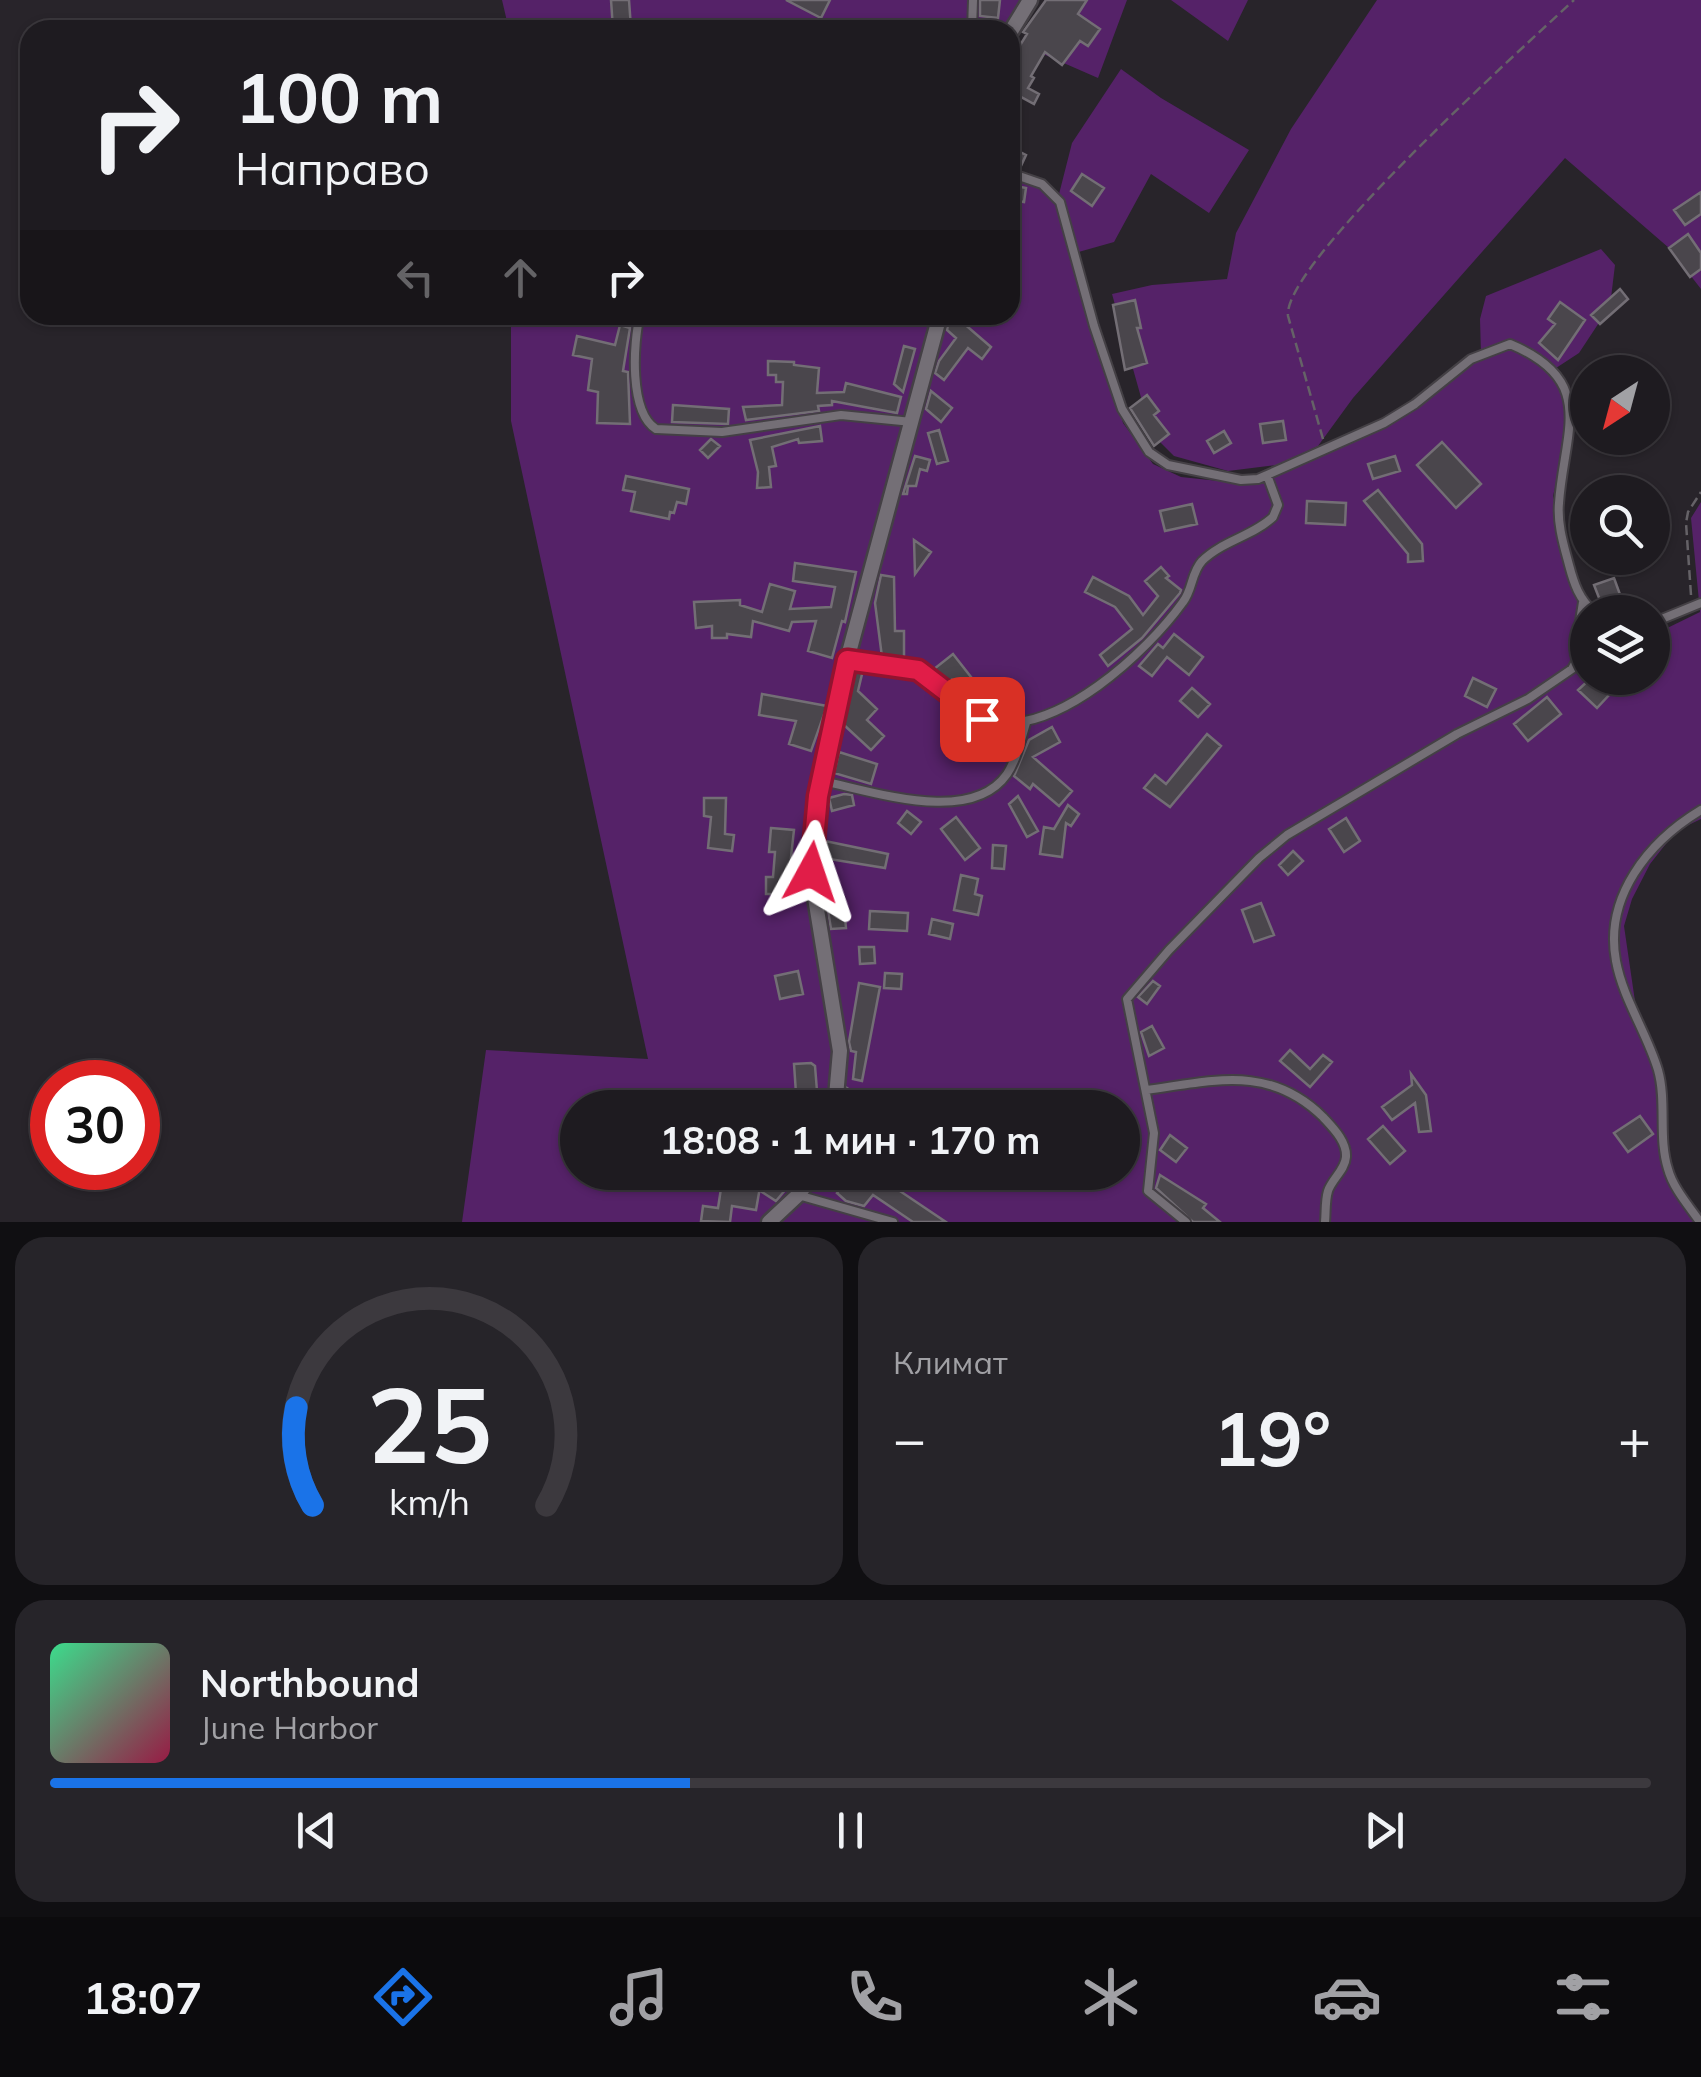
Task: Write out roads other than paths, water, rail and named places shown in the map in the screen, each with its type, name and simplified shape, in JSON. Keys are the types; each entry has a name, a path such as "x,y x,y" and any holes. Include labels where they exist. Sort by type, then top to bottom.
{"street":[{"path":"837,1090 840,1051 811,872 821,781 847,660 937,325"},
{"path":"769,1222 802,1190"}],"lane":[{"path":"1020,176 1042,184 1060,202 1094,326 1122,409 1153,456 1168,465 1240,480 1268,476 1408,410 1479,355 1508,344 1537,358 1560,378 1570,421 1558,512 1565,552 1580,595"},
{"path":"638,325 634,369 646,420 656,429 722,432 841,415 912,422"},
{"path":"847,660 918,670 987,721 1026,723 1063,708 1122,666 1166,624 1187,597 1195,569 1205,557 1274,517 1278,505 1268,476"},
{"path":"1670,616 1697,605"},
{"path":"1186,1222 1148,1192 1154,1133 1127,1000 1169,950 1258,858 1287,835 1457,734 1518,704 1570,669"},
{"path":"821,781 940,803 983,796 1005,776 1026,723"},
{"path":"1700,1222 1666,1166 1658,1071 1622,982 1614,928 1620,897 1641,864 1667,833 1701,810"},
{"path":"1146,1090 1262,1080 1296,1095 1336,1130 1346,1150 1344,1165 1327,1194 1325,1222"},
{"path":"798,1195 892,1222"}]}
